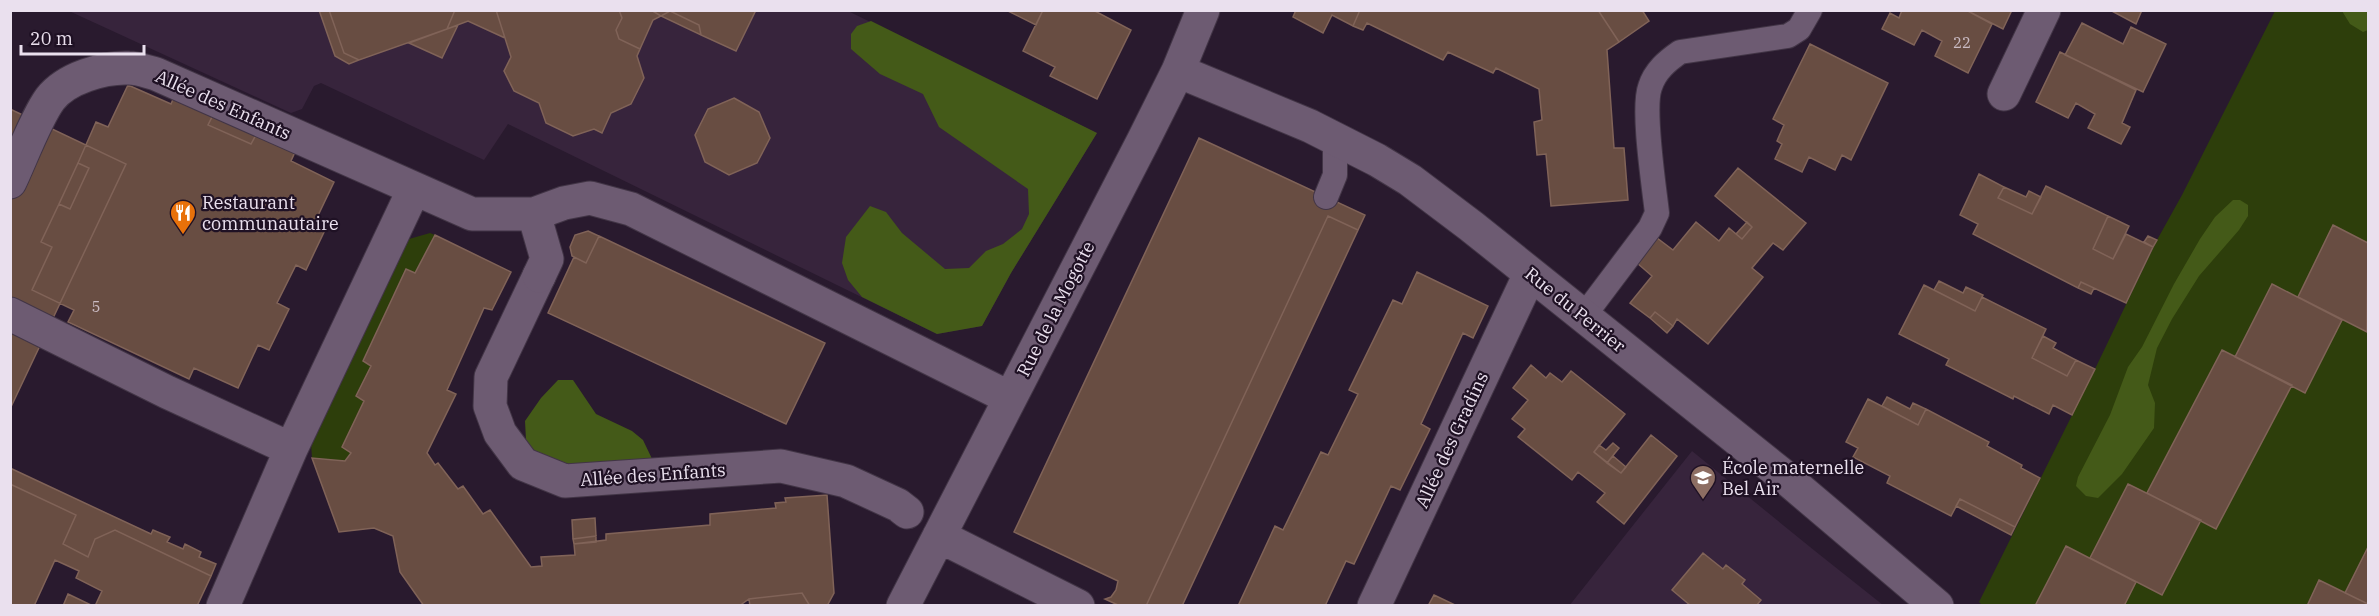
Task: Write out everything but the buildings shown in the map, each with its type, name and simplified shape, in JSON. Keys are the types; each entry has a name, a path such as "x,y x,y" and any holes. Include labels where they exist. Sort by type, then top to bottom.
{"street":[{"name":"Rue de la Mogotte","path":"903,606 1178,71 1203,10"},
{"path":"2004,94 2044,10"},
{"name":"Allée des Enfants","path":"10,182 49,100 59,88 106,70 130,68 156,74 472,214 534,214 564,203 590,198 630,209 1010,398"},
{"name":"Rue du Perrier","path":"1178,71 1310,126 1377,160 1410,180 1838,521 1936,605"},
{"path":"222,606 291,449 414,189"},
{"name":"Allée des Enfants","path":"534,214 547,259 491,378 490,405 500,433 523,464 565,481 781,466 846,481 908,512"},
{"name":"Allée des Gradins","path":"1374,606 1530,274"},
{"path":"10,314 157,387 291,449"},
{"path":"939,536 1078,606"}],"lane":[{"path":"1583,317 1650,228 1657,213 1648,108 1649,88 1657,73 1667,61 1680,52 1788,36 1799,28 1810,10"},
{"path":"1326,197 1335,175 1335,139"}],"shaded area":[{"path":"69,11 848,11 1097,133 1011,273 982,326 937,334 508,124 484,160 321,83 314,86 302,109 291,113"},
{"name":"École maternelle Bel Air","path":"1692,451 1815,551 1883,605 1569,606"}],"green space":[{"path":"2275,11 2368,11 2368,547 2345,593 2319,580 2307,605 1983,606 1979,602 2157,240"},
{"path":"2342,11 2368,11 2368,30 2363,32 2350,24"},
{"path":"871,21 1097,133 1011,273 982,326 937,334 862,297 848,280 842,263 846,237 870,206 886,212 902,233 945,269 969,268 986,251 1003,244 1022,229 1029,214 1028,189 939,127 923,94 880,74 851,49 851,34 857,26"},
{"path":"2233,200 2240,200 2248,205 2248,216 2239,230 2199,276 2157,348 2148,385 2155,403 2154,428 2122,474 2098,498 2086,496 2076,486 2078,477 2110,415 2128,367 2142,347 2200,239 2215,217"},
{"path":"430,233 435,235 415,273 406,269 363,361 371,366 356,395 364,401 342,447 351,453 345,461 312,458 310,429 409,239"},
{"path":"558,380 573,380 596,414 632,431 643,440 654,463 579,475 535,454 526,440 525,421 541,398"}],"place":[{"name":"Restaurant communautaire","path":"183,236"},
{"name":"École maternelle Bel Air","path":"1703,501"}]}
